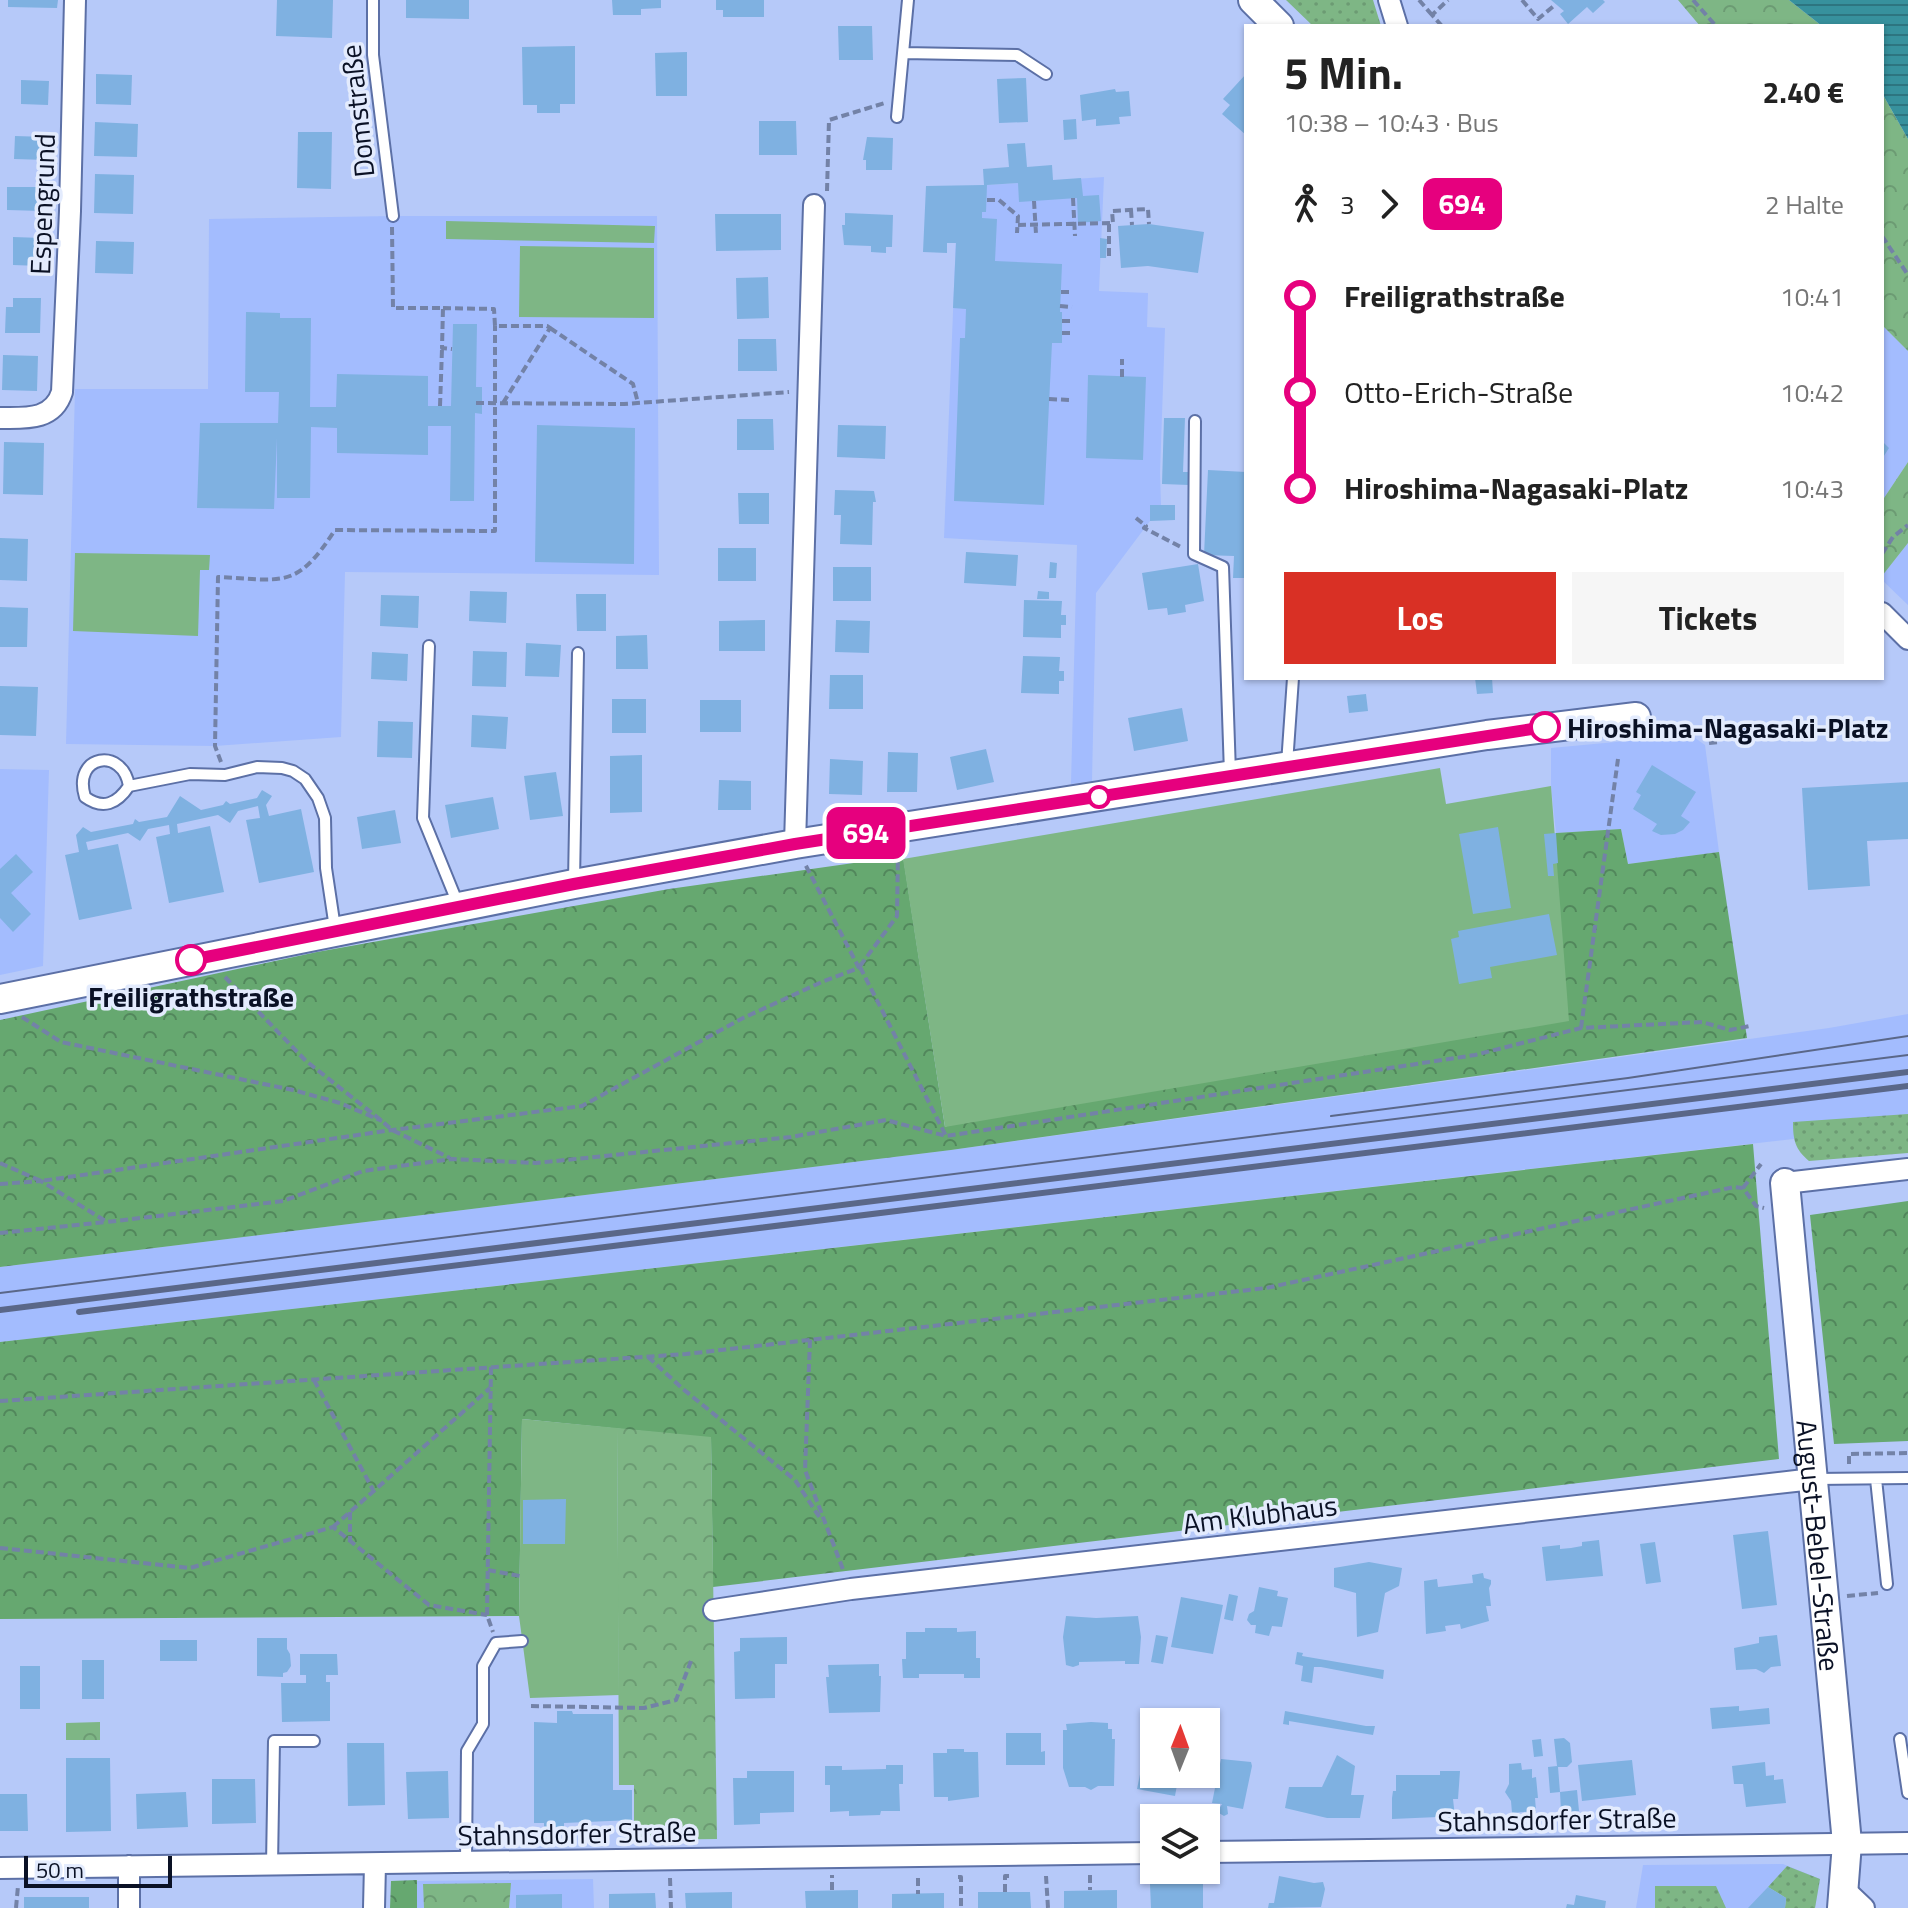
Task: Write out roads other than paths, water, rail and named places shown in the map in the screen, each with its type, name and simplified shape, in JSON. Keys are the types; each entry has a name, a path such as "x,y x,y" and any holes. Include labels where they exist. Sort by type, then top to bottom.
{"street":[{"name":"Espengrund","path":"0,418 43,416 55,407 62,392 75,0"},
{"path":"1253,0 1277,24"},
{"path":"1389,0 1396,24"},
{"path":"795,844 814,205"},
{"path":"1884,615 1908,639"},
{"path":"6,1005 335,930 795,844 899,828 1230,764 1287,754 1636,717"},
{"path":"1785,1183 1908,1169"},
{"name":"August-Bebel-Straße","path":"1785,1183 1850,1902"},
{"name":"Am Klubhaus","path":"714,1610 851,1589 1813,1479"},
{"name":"Stahnsdorfer Straße","path":"1220,1852 1908,1843"},
{"name":"Stahnsdorfer Straße","path":"0,1868 1140,1853"},
{"path":"374,1908 375,1864"},
{"path":"129,1866 129,1908"}],"lane":[{"name":"Domstraße","path":"373,0 373,55 393,216"},
{"path":"897,117 908,0"},
{"path":"903,53 1017,55 1046,74"},
{"path":"1195,421 1194,554 1223,567 1230,764"},
{"path":"429,646 423,818 458,906"},
{"path":"574,884 578,653"},
{"path":"1287,754 1293,680"},
{"path":"129,786 120,766 110,760 95,762 82,776 85,797 95,804 107,805 120,799 129,786 190,774 225,775 257,767 282,768 305,779 318,798 325,818 326,868 335,930"},
{"path":"1813,1479 1908,1478"},
{"path":"1876,1479 1887,1584"},
{"path":"466,1862 467,1751 483,1724 483,1666 496,1643 522,1641"},
{"path":"1900,1739 1908,1793"},
{"path":"272,1865 274,1741 314,1741"}],"tram line":[{"path":"1331,1116 1628,1078 1908,1036"},
{"path":"0,1293 1908,1055"}],"railway":[{"path":"0,1310 1908,1072"},
{"path":"79,1312 1908,1086"}],"place":[{"name":"Hiroshima-Nagasaki-Platz","path":"1545,727"},
{"name":"Freiligrathstraße","path":"191,960"}]}
